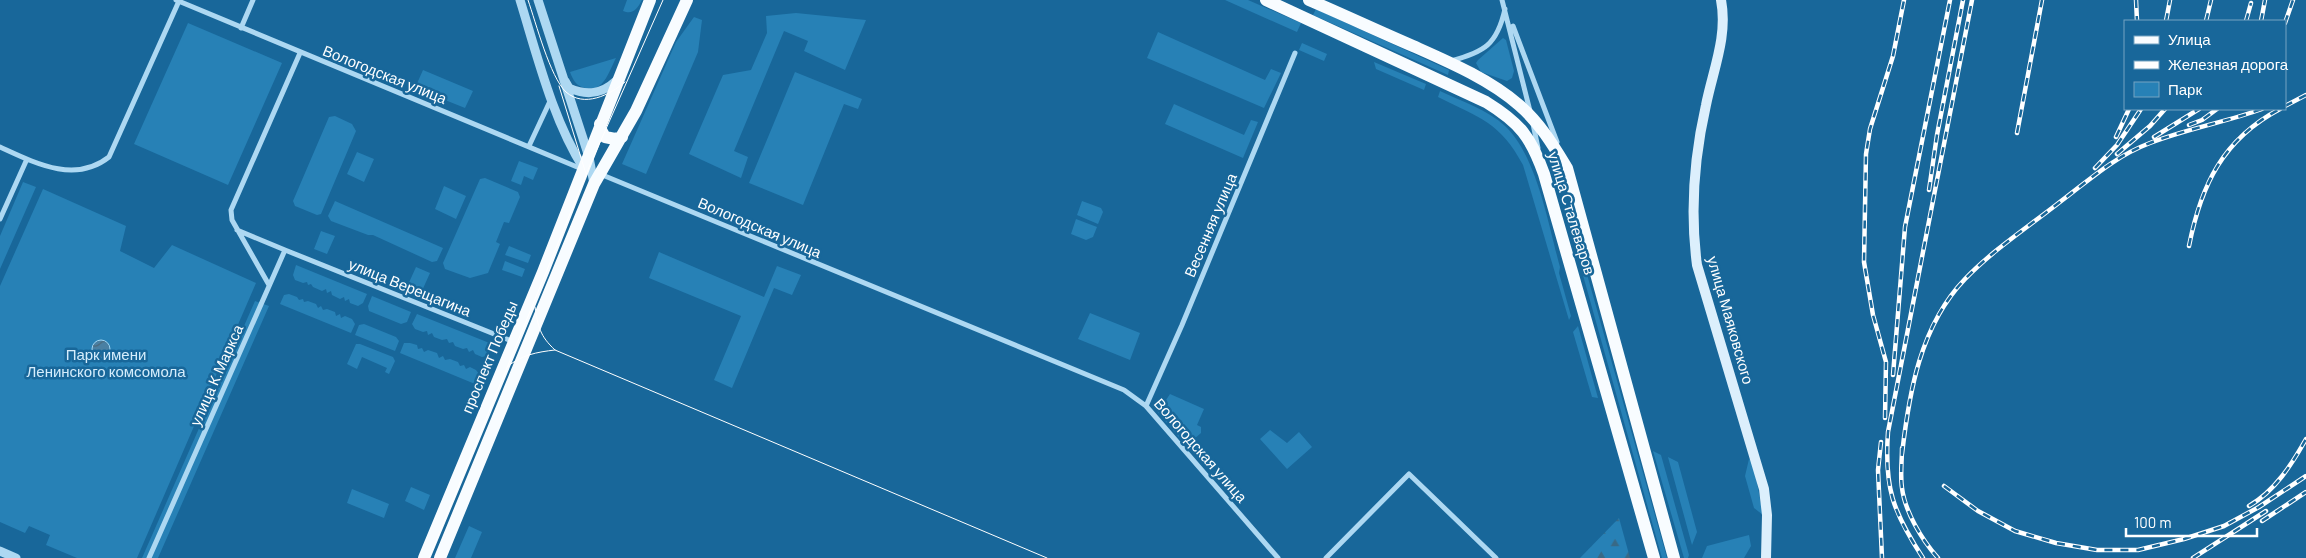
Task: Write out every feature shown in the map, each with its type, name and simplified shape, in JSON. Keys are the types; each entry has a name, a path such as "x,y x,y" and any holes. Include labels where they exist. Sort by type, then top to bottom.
{"main road":[{"name":"проспект Победы","path":"440,558 526,348 592,175 589,157 600,124 650,0"},
{"name":"проспект Победы","path":"424,558 513,342 592,175 622,137 686,0"},
{"name":"улица Сталеваров","path":"1266,0 1486,102 1510,119 1529,138 1536,150 1544,174 1654,558"},
{"name":"улица Сталеваров","path":"1309,0 1448,62 1494,87 1518,104 1532,117 1553,144 1567,168 1674,558"},
{"name":"улица Маяковского","path":"1721,0 1724,15 1722,42 1701,132 1692,230 1698,265 1764,489 1767,515 1766,558"},
{"path":"600,124 605,137 615,139 622,137"}],"street":[{"path":"241,28 253,0"},
{"path":"520,0 552,99 574,155 592,175"},
{"path":"538,0 589,157"},
{"path":"1502,0 1567,168"},
{"path":"0,147 48,167 67,171 87,169 109,157 178,1"},
{"name":"Вологодская улица","path":"178,1 300,53 530,146 592,175 1124,390 1146,406 1278,558"},
{"path":"1505,9 1544,174"},
{"path":"1448,62 1476,54 1490,43 1501,26 1505,9"},
{"path":"269,285 237,230 232,220 231,210 300,53"},
{"name":"Весенняя улица","path":"1146,406 1295,53"},
{"path":"561,73 569,88 587,94 607,89 620,77"},
{"path":"530,146 552,99"},
{"path":"0,219 27,159"},
{"path":"237,230 285,250"},
{"name":"улица Верещагина","path":"285,250 526,348"},
{"name":"улица К.Маркса","path":"148,558 285,250"},
{"path":"1326,558 1409,474 1496,558"},
{"path":"0,551 16,558"}],"green space":[{"path":"627,0 642,0 632,12 626,12 623,11"},
{"path":"1225,0 1248,0 1301,23 1297,32"},
{"path":"1316,9 1449,70 1448,75 1313,15"},
{"path":"796,13 866,20 845,70 804,51 808,41 784,31 734,151 748,157 741,178 689,154 723,75 751,70 767,33 766,16"},
{"path":"694,17 702,20 698,52 646,174 622,164 676,42"},
{"path":"188,23 282,63 228,185 134,144"},
{"path":"1158,32 1265,80 1271,69 1281,73 1264,108 1147,58"},
{"path":"1503,38 1506,40 1514,71 1512,78 1507,81 1481,72 1476,63"},
{"path":"1302,43 1327,54 1324,61 1299,50"},
{"path":"616,58 605,80 592,89 579,86 570,72"},
{"path":"1374,62 1426,84 1424,90 1376,69"},
{"path":"423,70 473,91 465,108 415,88"},
{"path":"795,72 862,99 858,109 844,104 803,205 749,183"},
{"path":"1440,91 1498,120 1516,139 1533,172 1546,211 1560,267 1559,273 1571,316 1569,320 1523,165 1506,139 1497,130 1477,116 1438,97"},
{"path":"1174,104 1244,135 1251,120 1258,122 1243,158 1165,124"},
{"path":"335,116 352,124 356,131 321,214 317,215 295,206 293,201 329,117"},
{"path":"357,152 374,159 364,182 347,174"},
{"path":"519,161 538,168 533,180 524,176 521,185 511,181"},
{"path":"1553,168 1557,168 1667,558 1662,558"},
{"path":"485,178 518,192 520,197 509,223 504,222 496,242 500,244 488,273 470,278 445,269 443,263 480,179"},
{"path":"23,182 36,187 0,269 0,236"},
{"path":"444,186 466,196 456,219 435,209"},
{"name":"Парк имени Ленинского комсомола","path":"43,189 126,226 120,251 154,268 172,245 256,283 137,558 77,558 46,545 50,535 29,526 25,533 0,522 0,286"},
{"path":"335,201 443,248 437,261 432,262 373,235 368,235 331,221 328,216"},
{"path":"1082,201 1101,208 1103,212 1098,224 1077,215"},
{"path":"1076,219 1097,227 1093,237 1086,240 1071,234"},
{"path":"321,231 335,236 327,254 314,249"},
{"path":"509,246 531,255 528,263 505,255"},
{"path":"659,252 764,297 777,266 801,275 792,295 774,288 732,388 714,380 741,316 649,278"},
{"path":"505,261 525,269 522,277 502,270"},
{"path":"296,265 367,294 363,303 358,306 350,303 349,299 345,301 344,297 340,299 332,295 331,291 327,293 326,289 322,291 311,284 308,285 307,282 303,283 295,280 293,275"},
{"path":"416,267 430,273 421,293 407,287"},
{"path":"289,294 297,297 299,300 303,299 304,302 308,301 316,304 318,308 321,306 323,310 327,309 335,312 336,316 340,314 341,318 345,316 352,319 355,324 351,333 280,304 284,295"},
{"path":"372,296 411,312 407,322 401,324 369,311 368,306"},
{"path":"255,301 269,306 158,558 142,558"},
{"path":"1090,313 1140,333 1130,360 1078,339"},
{"path":"417,314 492,344 487,356 482,357 475,354 473,350 469,352 467,348 463,349 455,346 453,342 449,343 447,339 442,340 434,337 432,333 428,335 427,331 423,332 415,329 412,324"},
{"path":"364,324 396,337 399,341 395,351 355,335 359,325"},
{"path":"1578,326 1598,398 1592,397 1573,332"},
{"path":"404,343 417,345 418,349 422,348 424,352 428,350 437,353 439,358 443,356 445,360 450,359 458,362 460,366 464,365 466,369 470,367 476,370 479,374 475,384 400,353"},
{"path":"356,344 393,357 395,361 389,374 385,372 387,368 362,357 357,369 347,364"},
{"path":"1170,394 1204,409 1197,425 1201,427 1201,433 1194,439 1164,403"},
{"path":"1157,405 1188,441 1182,441 1156,410"},
{"path":"1270,430 1287,443 1299,432 1312,447 1287,469 1260,439"},
{"path":"1653,451 1661,455 1689,555 1688,558 1684,558"},
{"path":"1668,457 1678,462 1697,532 1692,545"},
{"path":"1749,459 1753,461 1763,515 1754,508 1745,476"},
{"path":"411,487 430,495 424,510 405,501"},
{"path":"352,489 389,504 384,518 347,503"},
{"path":"1619,518 1630,558 1580,558"},
{"path":"469,526 482,532 471,558 455,558"},
{"path":"1749,535 1751,546 1744,558 1702,558 1707,546"}],"water":[{"path":"101,340 107,343 110,349 107,355 101,358 95,355 92,349 95,343"}],"tram line":[{"path":"528,0 554,75 566,92 573,97 581,99 597,98 625,82"},
{"path":"429,558 590,165 663,0"},
{"path":"559,86 586,174"},
{"path":"535,307 540,331 555,350 1047,558"},
{"path":"507,367 530,355 555,350"}],"railway":[{"path":"1885,418 1886,362 1873,315 1864,262 1866,154 1870,129 1893,56 1904,0"},
{"path":"1893,375 1905,227 1950,0"},
{"path":"1929,190 1937,135 1963,0"},
{"path":"1923,558 1904,527 1893,499 1889,484 1888,432 1972,0"},
{"path":"2017,133 2042,0"},
{"path":"2136,0 2137,20"},
{"path":"2166,20 2170,0"},
{"path":"2206,20 2211,0"},
{"path":"2261,20 2265,0"},
{"path":"2286,20 2293,0"},
{"path":"2246,20 2251,3"},
{"path":"2286,105 2306,95"},
{"path":"2116,137 2129,110"},
{"path":"2095,168 2117,145 2140,110"},
{"path":"2117,154 2150,126 2164,110"},
{"path":"2154,137 2197,110"},
{"path":"2189,125 2202,120 2216,110"},
{"path":"1902,454 1913,384 1927,339 1937,318 1950,298 1975,269 2009,240 2124,155 2164,138 2259,110"},
{"path":"2189,246 2200,203 2208,184 2229,149 2243,134 2278,110"},
{"path":"2249,506 2275,485 2289,467 2306,439"},
{"path":"1881,442 1878,470 1882,558"},
{"path":"1902,448 1901,483 1907,507 1920,534 1938,558"},
{"path":"1944,486 1978,511 2015,531 2056,543 2097,550 2138,550 2184,539 2224,526 2259,507 2306,476"},
{"path":"2262,521 2306,492"},
{"path":"2193,558 2266,511"}]}
